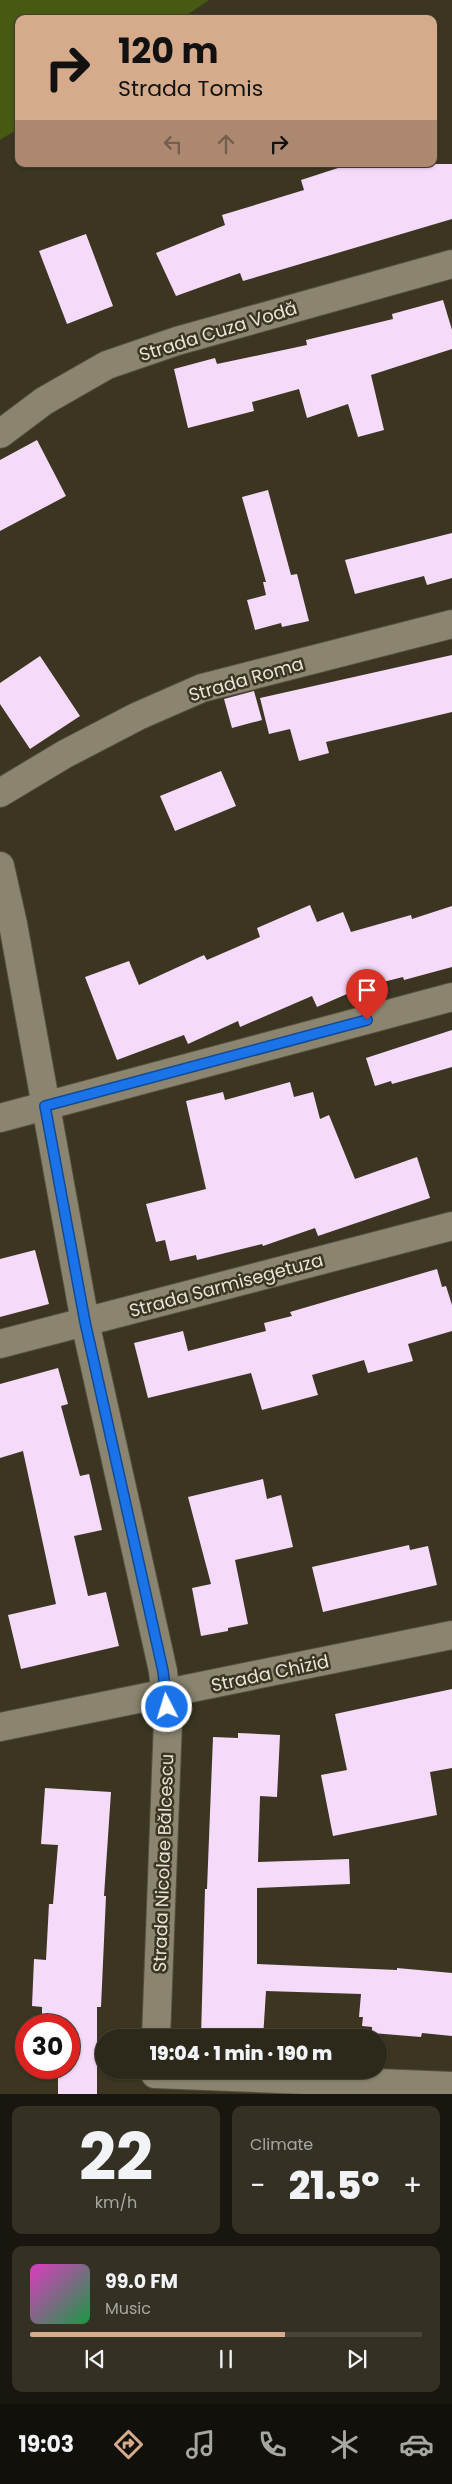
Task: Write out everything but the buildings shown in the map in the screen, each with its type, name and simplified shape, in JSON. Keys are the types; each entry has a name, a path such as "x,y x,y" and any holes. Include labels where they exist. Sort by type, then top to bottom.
{"street":[{"name":"Strada Cuza Vodă","path":"0,434 44,401 107,365 177,341 452,264"},
{"name":"Strada Roma","path":"0,793 65,754 138,716 202,688 452,624"},
{"name":"Strada Nicolae Bălcescu","path":"0,866 13,924 85,1322 161,1661 166,1694 168,1720 156,2029"},
{"path":"0,1118 452,997"},
{"name":"Strada Sarmisegetuza","path":"0,1344 452,1226"},
{"name":"Strada Chizid","path":"0,1727 452,1635"},
{"path":"155,2079 452,2086"}],"green space":[{"path":"0,0 209,0 187,15 15,15 15,131 0,140"}],"route":[{"path":"167,1707 163,1671 85,1322 45,1106 367,1020"}]}
